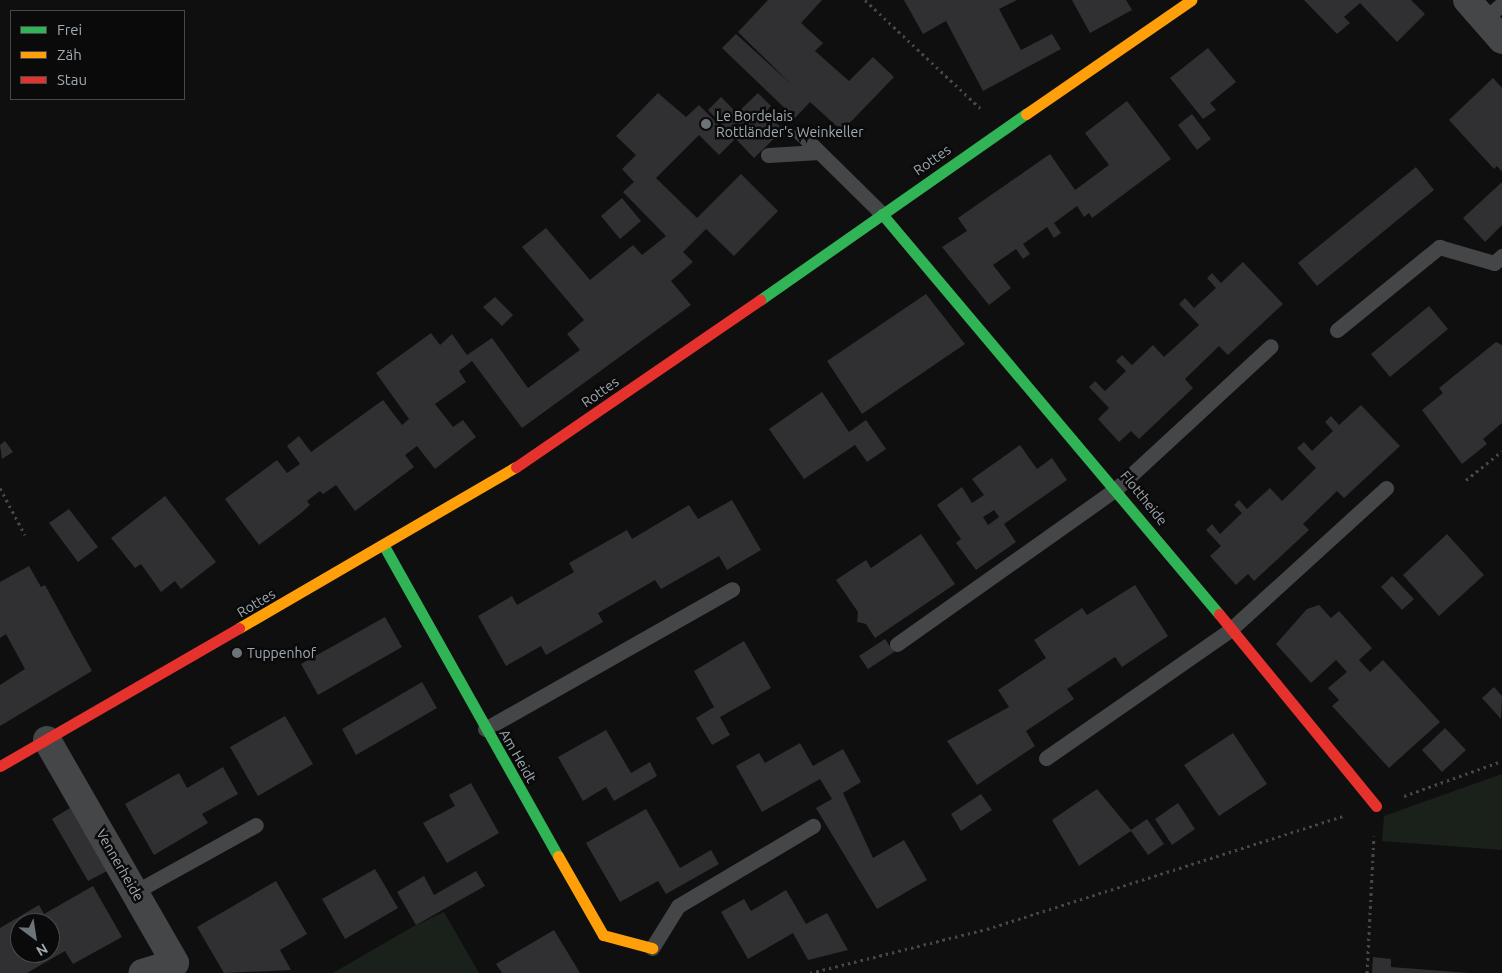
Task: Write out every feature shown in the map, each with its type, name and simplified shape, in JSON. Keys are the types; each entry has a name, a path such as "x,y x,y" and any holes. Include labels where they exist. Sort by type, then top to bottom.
{"street":[{"name":"Rottes","path":"0,766 384,546 531,459 1002,129 1191,0"},
{"path":"1485,8 1502,40"},
{"name":"Flottheide","path":"882,214 1117,488 1230,630 1376,806"},
{"name":"Am Heidt","path":"384,546 602,935 652,948"},
{"name":"Vennerheide","path":"47,740 175,963 143,973"}],"lane":[{"path":"800,133 882,214"},
{"path":"768,156 819,152"},
{"path":"1337,330 1439,247 1494,263 1502,256"},
{"path":"897,644 1117,488 1272,346"},
{"path":"1046,758 1230,630 1386,488"},
{"path":"485,729 732,589"},
{"path":"135,892 256,825"},
{"path":"652,948 678,906 813,826"}],"path":[{"path":"865,0 1002,129"},
{"path":"1466,480 1502,451"},
{"path":"0,488 25,535"},
{"path":"810,973 987,929 1376,806 1502,761"},
{"path":"1367,973 1376,806"}],"shaded area":[{"path":"1502,774 1502,850 1382,841 1384,816"},
{"path":"444,912 479,973 333,973 412,927"}],"building":[{"path":"768,0 822,0 801,23 823,43 815,51 849,81 873,57 894,77 842,131 810,102 795,118 722,48 736,34 792,85 738,32"},
{"path":"904,0 1017,0 999,9 1021,50 1052,34 1061,49 983,91 946,21 923,34"},
{"path":"1072,0 1126,0 1132,10 1090,33"},
{"path":"1304,0 1411,0 1425,14 1397,42 1360,3 1344,17 1350,23 1337,34"},
{"path":"1208,48 1236,82 1210,103 1216,110 1203,119 1170,78"},
{"path":"1493,78 1502,88 1502,172 1497,166 1494,169 1449,120"},
{"path":"658,93 686,117 699,105 734,140 719,155 699,135 656,178 697,218 741,174 778,211 734,256 706,229 683,252 693,262 671,281 691,305 522,428 472,361 459,371 466,382 435,404 453,427 463,420 476,437 435,469 417,446 405,455 414,467 355,511 336,485 323,494 320,491 307,501 310,505 300,514 259,545 225,499 277,460 287,473 300,464 287,446 299,436 311,452 383,400 402,425 409,419 376,373 431,333 440,345 452,334 467,355 492,338 528,388 580,350 567,334 584,320 522,247 546,228 590,280 633,245 642,255 666,236 623,192 634,182 622,169 636,155 616,136"},
{"path":"758,93 771,106 766,112 783,130 754,158 708,110 721,97 737,113"},
{"path":"1127,101 1171,159 1092,218 1089,213 1084,217 1077,206 1054,223 1061,233 1054,238 1047,227 1023,244 1030,254 1023,259 1016,249 993,265 1011,288 989,305 942,247 967,231 958,218 1050,154 1075,190 1109,165 1085,133"},
{"path":"1192,114 1211,139 1197,150 1178,125"},
{"path":"1416,167 1434,190 1317,286 1298,263"},
{"path":"1502,182 1502,225 1485,242 1463,218"},
{"path":"622,198 641,221 620,239 601,216"},
{"path":"1243,262 1283,304 1228,355 1219,346 1185,379 1193,388 1139,439 1131,431 1119,442 1098,419 1109,408 1089,387 1095,381 1105,391 1126,371 1116,361 1122,355 1132,365 1153,345 1164,357 1199,325 1179,304 1185,298 1194,308 1216,288 1207,278 1212,273 1221,283"},
{"path":"926,294 965,344 862,414 827,361"},
{"path":"495,297 513,315 502,326 483,307"},
{"path":"1429,306 1448,329 1390,377 1371,354"},
{"path":"1496,342 1502,345 1502,423 1483,439 1487,444 1462,464 1422,410 1443,393 1439,388"},
{"path":"822,392 849,432 866,420 886,449 867,462 855,445 804,479 769,429"},
{"path":"1361,405 1400,446 1344,498 1337,491 1303,524 1309,530 1254,581 1248,574 1236,585 1210,556 1221,546 1206,530 1212,524 1220,534 1242,513 1234,505 1239,500 1247,509 1270,488 1282,501 1316,468 1297,448 1304,442 1312,451 1333,431 1325,422 1331,416 1339,425"},
{"path":"5,441 13,452 2,459 0,445"},
{"path":"1020,445 1037,469 1052,458 1067,480 1004,524 1016,542 976,570 956,543 961,539 937,505 962,487 972,503 984,495 972,479","holes":["994,510 999,517 988,525 983,517"]},
{"path":"165,496 216,562 181,589 175,581 161,592 141,564 135,568 111,538"},
{"path":"732,500 761,550 727,570 719,556 661,589 655,580 598,613 603,622 546,655 541,646 506,666 478,616 512,596 517,605 574,572 569,563 627,530 632,539 689,505 698,519"},
{"path":"69,509 98,547 78,562 49,523"},
{"path":"921,534 955,584 875,638 866,624 857,622 858,612 836,580 866,560 871,568"},
{"path":"1447,534 1484,575 1439,616 1403,575"},
{"path":"29,566 41,587 45,585 92,671 0,726 0,685 25,669 6,634 0,638 0,582"},
{"path":"1392,576 1414,599 1402,610 1381,587"},
{"path":"1135,585 1168,636 1122,667 1115,657 1067,689 1074,699 1026,731 1035,746 977,785 947,741 1009,707 998,690 1046,658 1034,640 1082,608 1087,615"},
{"path":"1319,605 1331,618 1339,611 1372,648 1359,660 1370,672 1383,660 1440,722 1389,768 1332,706 1339,700 1328,688 1347,672 1336,660 1311,683 1276,644 1307,609"},
{"path":"385,617 402,647 318,695 301,664"},
{"path":"885,639 894,652 868,669 859,656"},
{"path":"744,641 771,688 720,717 730,735 712,745 696,718 714,707 694,671"},
{"path":"422,682 437,708 356,755 342,729"},
{"path":"1494,687 1502,696 1501,719 1482,698"},
{"path":"285,716 313,764 258,796 230,747"},
{"path":"1445,728 1466,750 1442,772 1422,750"},
{"path":"606,730 631,773 650,762 657,776 614,801 606,787 583,801 558,757"},
{"path":"1233,733 1267,784 1219,816 1184,765"},
{"path":"800,743 813,766 843,749 861,782 843,793 873,858 904,840 927,880 877,909 816,808 832,799 820,779 762,812 736,766 759,753 765,763"},
{"path":"223,767 238,794 202,814 208,823 154,855 125,804 179,773 187,788"},
{"path":"471,783 499,833 447,863 423,823 455,806 449,795"},
{"path":"1097,789 1131,830 1147,819 1164,844 1148,855 1131,831 1079,866 1052,820"},
{"path":"981,794 992,810 961,831 951,814"},
{"path":"1178,803 1195,829 1172,845 1155,819"},
{"path":"70,808 107,871 88,881 52,819"},
{"path":"646,809 680,868 711,850 719,864 666,894 658,881 620,902 586,843"},
{"path":"375,869 398,908 345,939 322,899"},
{"path":"476,871 485,886 416,925 397,892 424,876 434,895"},
{"path":"276,881 307,934 280,950 291,970 224,973 197,927"},
{"path":"93,886 122,937 73,964 65,951 60,954 60,913 46,913"},
{"path":"786,890 806,924 827,913 848,950 808,960 793,933 748,959 721,912 744,899 751,911"},
{"path":"39,905 43,913 25,913"},
{"path":"10,922 10,963 44,963 27,973 0,973 0,928"},
{"path":"554,930 580,973 502,973 496,964"},
{"path":"1373,957 1391,959 1391,967 1469,973 1372,973"}],"traffic: fast":[{"path":"760,300 1026,114"},
{"path":"882,214 1219,614"},
{"path":"384,546 558,856"}],"traffic: slow":[{"path":"1026,114 1191,0"},
{"path":"239,628 516,467"},
{"path":"558,856 603,935 652,948"}],"traffic: jam":[{"path":"516,467 760,300"},
{"path":"1219,614 1376,806"},
{"path":"0,766 239,628"}],"place":[{"name":"Le Bordelais Rottländer's Weinkeller","path":"706,124"},
{"name":"Tuppenhof","path":"237,653"}]}
